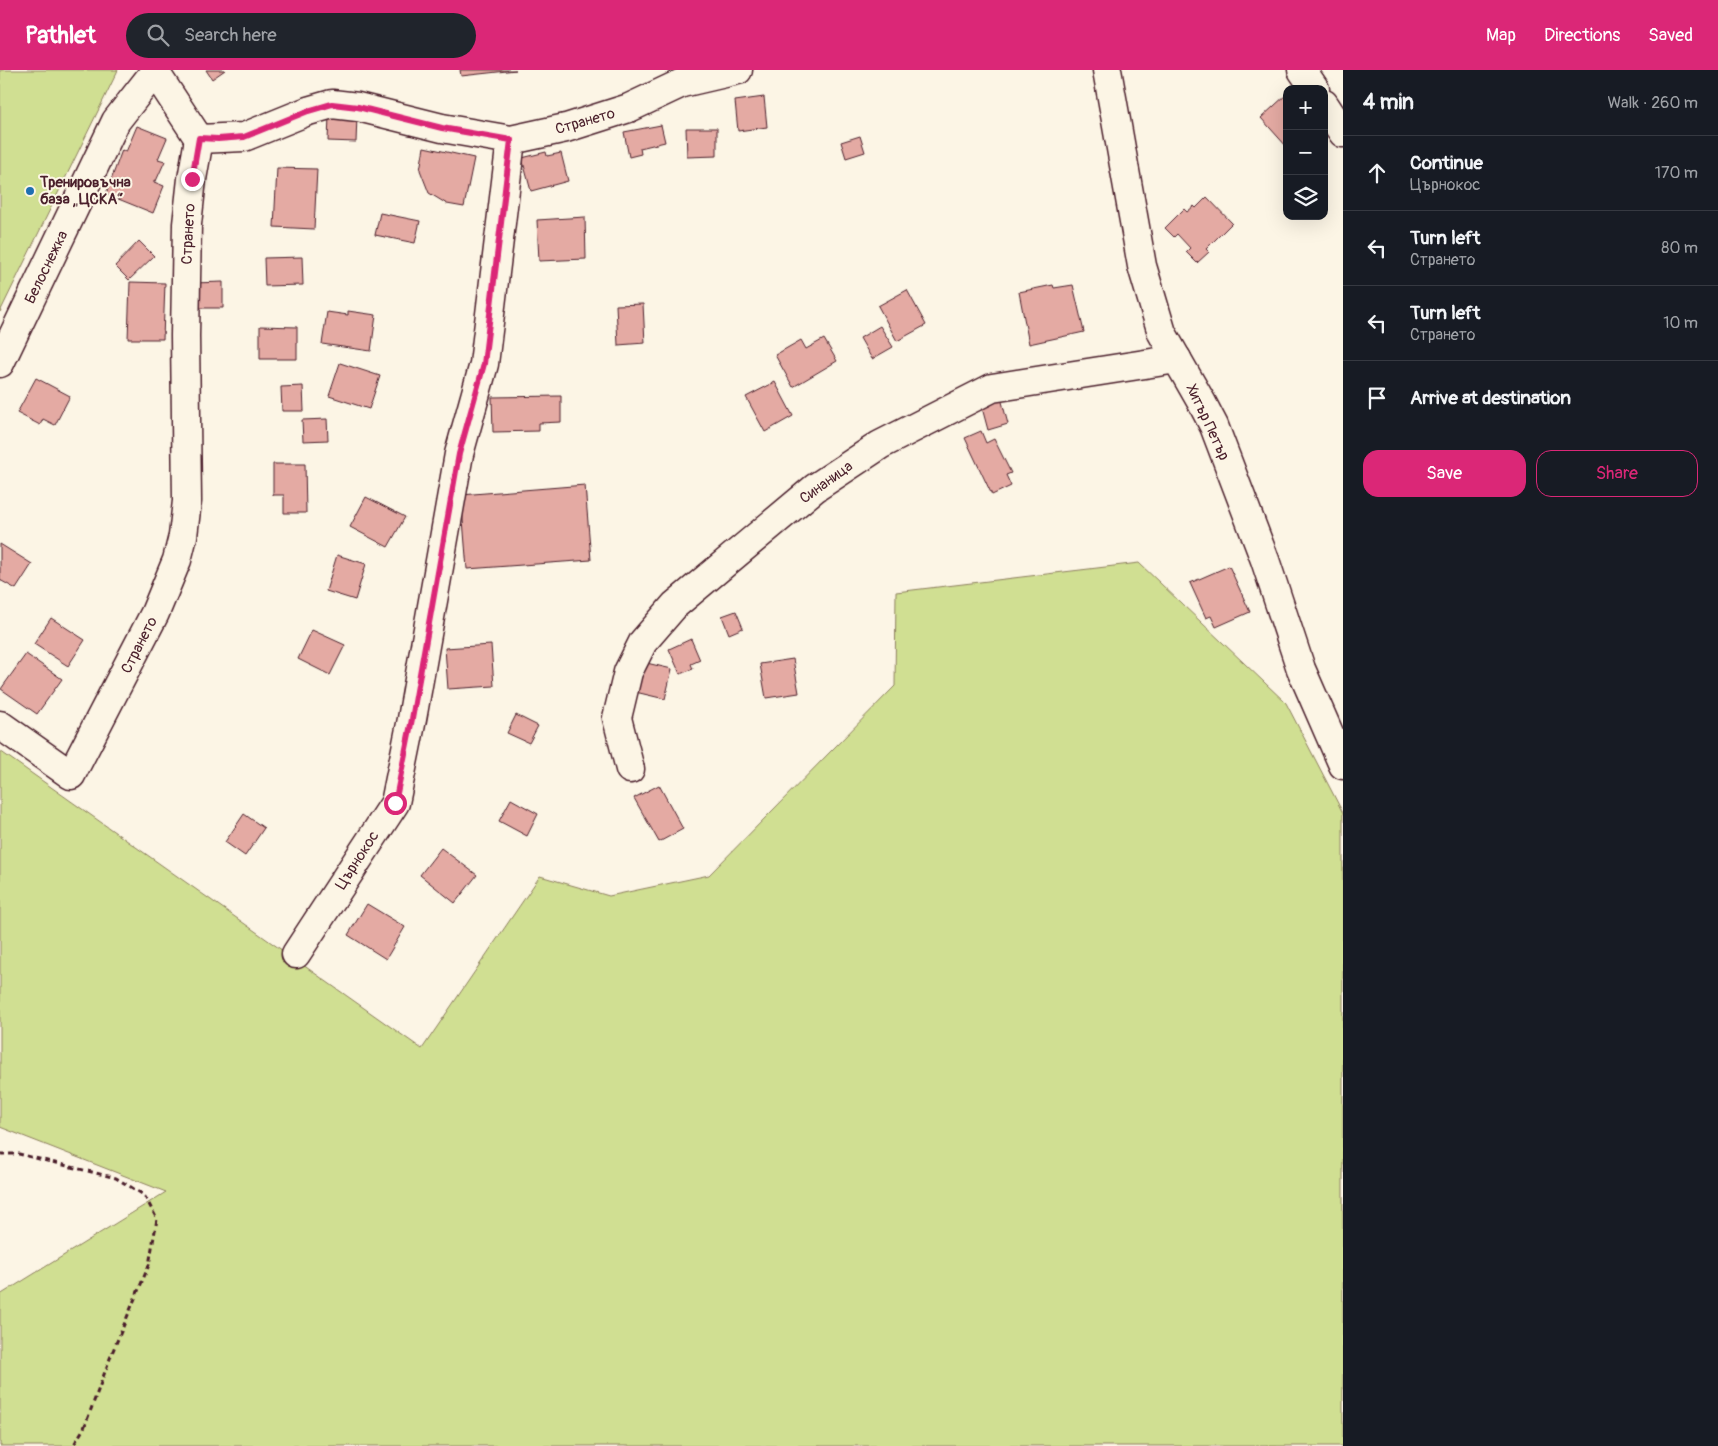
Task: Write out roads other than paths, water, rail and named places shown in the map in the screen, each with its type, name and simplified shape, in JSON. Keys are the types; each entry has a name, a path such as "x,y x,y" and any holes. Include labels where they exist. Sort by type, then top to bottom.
{"street":[{"name":"Странето","path":"0,725 71,775 155,613 176,560 183,536 187,501 186,224 199,138 244,137 308,111 332,104 358,107 442,128 511,140 566,128 629,108 682,83 738,70"},
{"name":"Хитър Петър","path":"1107,70 1142,266 1162,333 1214,426 1265,560 1301,668 1343,765"},
{"path":"1302,70 1312,85"},
{"path":"156,71 199,138"},
{"name":"Белоснежка","path":"0,363 116,121 156,71"},
{"path":"1328,110 1343,133"},
{"name":"Църнокос","path":"296,954 395,803 459,454 484,364 511,140"},
{"name":"Синаница","path":"630,769 617,718 628,672 643,642 675,605 815,488 880,445 992,388 1177,359"}],"place":[{"name":"Тренировъчна база „ЦСКА“","path":"30,191"}]}
